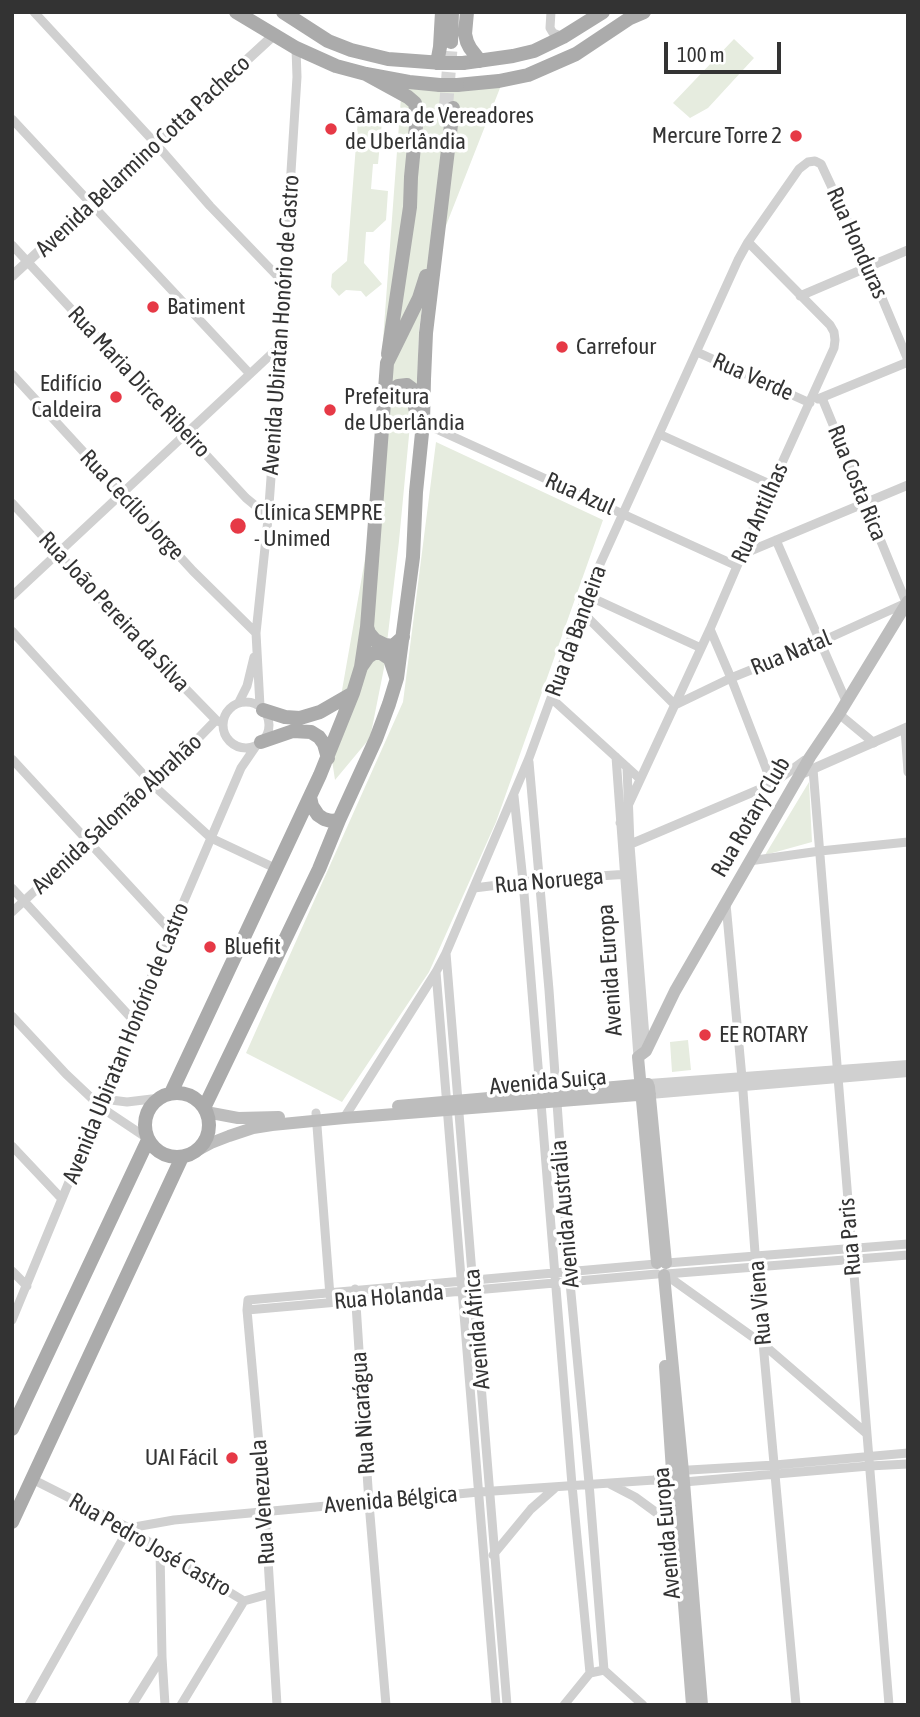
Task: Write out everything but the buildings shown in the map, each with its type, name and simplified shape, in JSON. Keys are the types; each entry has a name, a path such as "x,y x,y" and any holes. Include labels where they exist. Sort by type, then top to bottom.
{"main road":[{"path":"236,12 296,48 336,66 409,82 440,85 499,81 528,75 576,54 632,15 644,12"},
{"path":"440,63 442,12"},
{"path":"452,12 454,42 459,12"},
{"path":"467,12 465,34 470,48 480,61"},
{"path":"274,35 295,17 328,41 351,50 388,59 463,63 534,51 603,12"},
{"path":"189,1154 166,1156 153,1147 148,1139 145,1118 149,1109 165,1096 277,869 328,758 361,667 367,626 389,339 410,206 417,116 415,103 408,97 366,74"},
{"path":"424,379 432,340 450,200 459,85"},
{"path":"205,1110 319,869 376,739 397,678 414,556 432,275 449,108 426,273 419,298 387,363"},
{"path":"386,396 402,384 415,391 412,470 416,492"},
{"name":"Rua Rotary Club","path":"642,1054 675,991 799,775 811,763 907,603"},
{"path":"367,626 369,634 385,645 393,646 402,637"},
{"path":"361,667 368,657 380,653 390,659 397,678"},
{"path":"262,708 285,717 300,718 328,708 353,693"},
{"path":"259,744 293,730 311,732 324,744 328,758"},
{"path":"310,797 317,814 331,821 339,820"},
{"name":"Avenida Europa","path":"642,1054 678,1477 678,1529 692,1705"},
{"name":"Avenida Suiça","path":"189,1154 253,1128 316,1117 645,1090"},
{"path":"12,1522 189,1154 206,1138 209,1129 205,1110 198,1101 180,1093 165,1096"},
{"name":"Avenida Suiça","path":"205,1110 238,1118 316,1117"},
{"path":"12,1429 148,1139"},
{"name":"Avenida Europa","path":"678,1477 688,1539 702,1705"}],"street":[{"path":"34,12 210,206 284,283"},
{"path":"551,12 550,28 553,33 563,37"},
{"name":"Avenida Belarmino Cotta Pacheco","path":"12,276 274,35"},
{"name":"Avenida Ubiratan Honório de Castro","path":"262,708 256,633 268,516 280,346 297,78 296,48"},
{"path":"12,119 250,374"},
{"name":"Rua da Bandeira","path":"347,1113 446,953 529,758 586,595 738,260 799,169 808,162 821,164"},
{"name":"Rua Honduras","path":"821,164 869,267 908,361"},
{"name":"Rua Antilhas","path":"620,823 676,705 834,348 834,332 830,325 748,242"},
{"name":"Rua Maria Dirce Ribeiro","path":"12,245 246,498 268,516"},
{"path":"800,296 908,250"},
{"path":"12,596 280,346"},
{"name":"Rua Verde","path":"696,352 810,403"},
{"path":"810,403 908,361"},
{"name":"Rua Cecílio Jorge","path":"12,374 193,571 256,633"},
{"name":"Rua Costa Rica","path":"822,398 907,603"},
{"name":"Rua Azul","path":"423,423 737,566"},
{"path":"659,434 772,485"},
{"path":"743,554 908,485"},
{"name":"Rua João Pereira da Silva","path":"12,503 219,721"},
{"path":"776,540 846,701"},
{"path":"586,595 701,648"},
{"name":"Rua Natal","path":"676,705 731,678 907,603"},
{"path":"580,610 676,705"},
{"path":"710,629 772,785"},
{"path":"12,631 153,785 211,838 277,869"},
{"name":"Avenida Ubiratan Honório de Castro","path":"239,702 251,674 256,645"},
{"path":"551,698 640,779"},
{"path":"235,746 249,748 259,744 268,730 269,723 262,708 252,702 239,702 219,721 225,736 235,746 241,768"},
{"path":"839,714 874,743"},
{"name":"Avenida Salomão Abrahão","path":"12,912 153,785 219,721"},
{"path":"772,785 811,763 874,743 906,728 908,772"},
{"name":"Avenida Ubiratan Honório de Castro","path":"12,1320 104,1104 133,1020 171,931 241,768 259,744"},
{"name":"Avenida Europa","path":"616,757 620,823 626,846"},
{"name":"Avenida Austrália","path":"529,758 549,990 565,1227 604,1670"},
{"path":"12,760 171,931"},
{"name":"Rua Paris","path":"811,763 889,1705"},
{"name":"Avenida Europa","path":"627,767 626,846 642,1054"},
{"path":"626,846 799,775"},
{"name":"Avenida Austrália","path":"514,794 590,1673"},
{"path":"749,861 908,842"},
{"name":"Rua Noruega","path":"474,888 523,881 628,874"},
{"path":"12,888 133,1020"},
{"name":"Rua Viena","path":"726,902 796,1705"},
{"name":"Avenida África","path":"446,953 453,1106 452,1165 496,1705"},
{"name":"Avenida África","path":"436,972 463,1164 507,1705"},
{"path":"12,1016 91,1097 148,1139"},
{"name":"Avenida Suiça","path":"645,1090 837,1074 908,1065"},
{"name":"Avenida Suiça","path":"837,1074 908,1072"},
{"path":"104,1104 165,1096"},
{"path":"316,1117 330,1297"},
{"path":"12,1146 62,1199"},
{"path":"452,1165 463,1164"},
{"path":"551,1229 565,1227"},
{"name":"Rua Holanda","path":"852,1254 908,1244"},
{"name":"Rua Holanda","path":"248,1304 756,1261 852,1254 908,1255"},
{"path":"662,1270 764,1345 866,1433"},
{"path":"12,1271 27,1286"},
{"name":"Rua Nicarágua","path":"356,1294 369,1503 386,1705"},
{"name":"Rua Venezuela","path":"248,1304 265,1511 276,1705"},
{"path":"907,1453 908,1464"},
{"name":"Avenida Bélgica","path":"129,1528 174,1520 265,1511 868,1461 907,1453"},
{"name":"Avenida Bélgica","path":"868,1461 908,1464"},
{"name":"Rua Pedro José Castro","path":"32,1479 129,1528 244,1601 269,1594"},
{"path":"609,1483 635,1497 688,1539"},
{"path":"485,1566 531,1509 556,1487"},
{"path":"29,1705 129,1528"},
{"path":"160,1549 165,1705"},
{"path":"181,1705 244,1601"},
{"path":"490,1628 500,1627"},
{"path":"132,1705 162,1657"},
{"path":"564,1705 590,1673 604,1670 643,1705"}],"shaded area":[{"path":"734,39 754,58 708,108 690,118 673,103"},
{"path":"402,84 500,88 427,274 419,330 417,393 413,393 384,668 370,738 335,780 331,753 368,542"},
{"path":"358,119 382,121 378,164 373,164 371,189 388,191 386,220 373,232 366,232 364,263 382,284 366,297 361,291 346,290 339,296 331,287 332,274 347,261"},
{"path":"436,442 603,520 496,822 429,972 342,1102 246,1053 403,702"},
{"path":"809,782 812,842 765,855"},
{"name":"EE ROTARY","path":"688,1040 691,1070 672,1072 670,1042"}],"tunnel":[{"path":"446,107 451,42"}],"place":[{"name":"Câmara de Vereadores de Uberlândia","path":"331,129"},
{"name":"Mercure Torre 2","path":"796,136"},
{"name":"Batiment","path":"153,307"},
{"name":"Carrefour","path":"562,347"},
{"name":"Edifício Caldeira","path":"116,397"},
{"name":"Prefeitura de Uberlândia","path":"330,410"},
{"name":"Clínica SEMPRE - Unimed","path":"238,526"},
{"name":"Bluefit","path":"210,947"},
{"name":"EE ROTARY","path":"705,1035"},
{"name":"UAI Fácil","path":"232,1458"}]}
